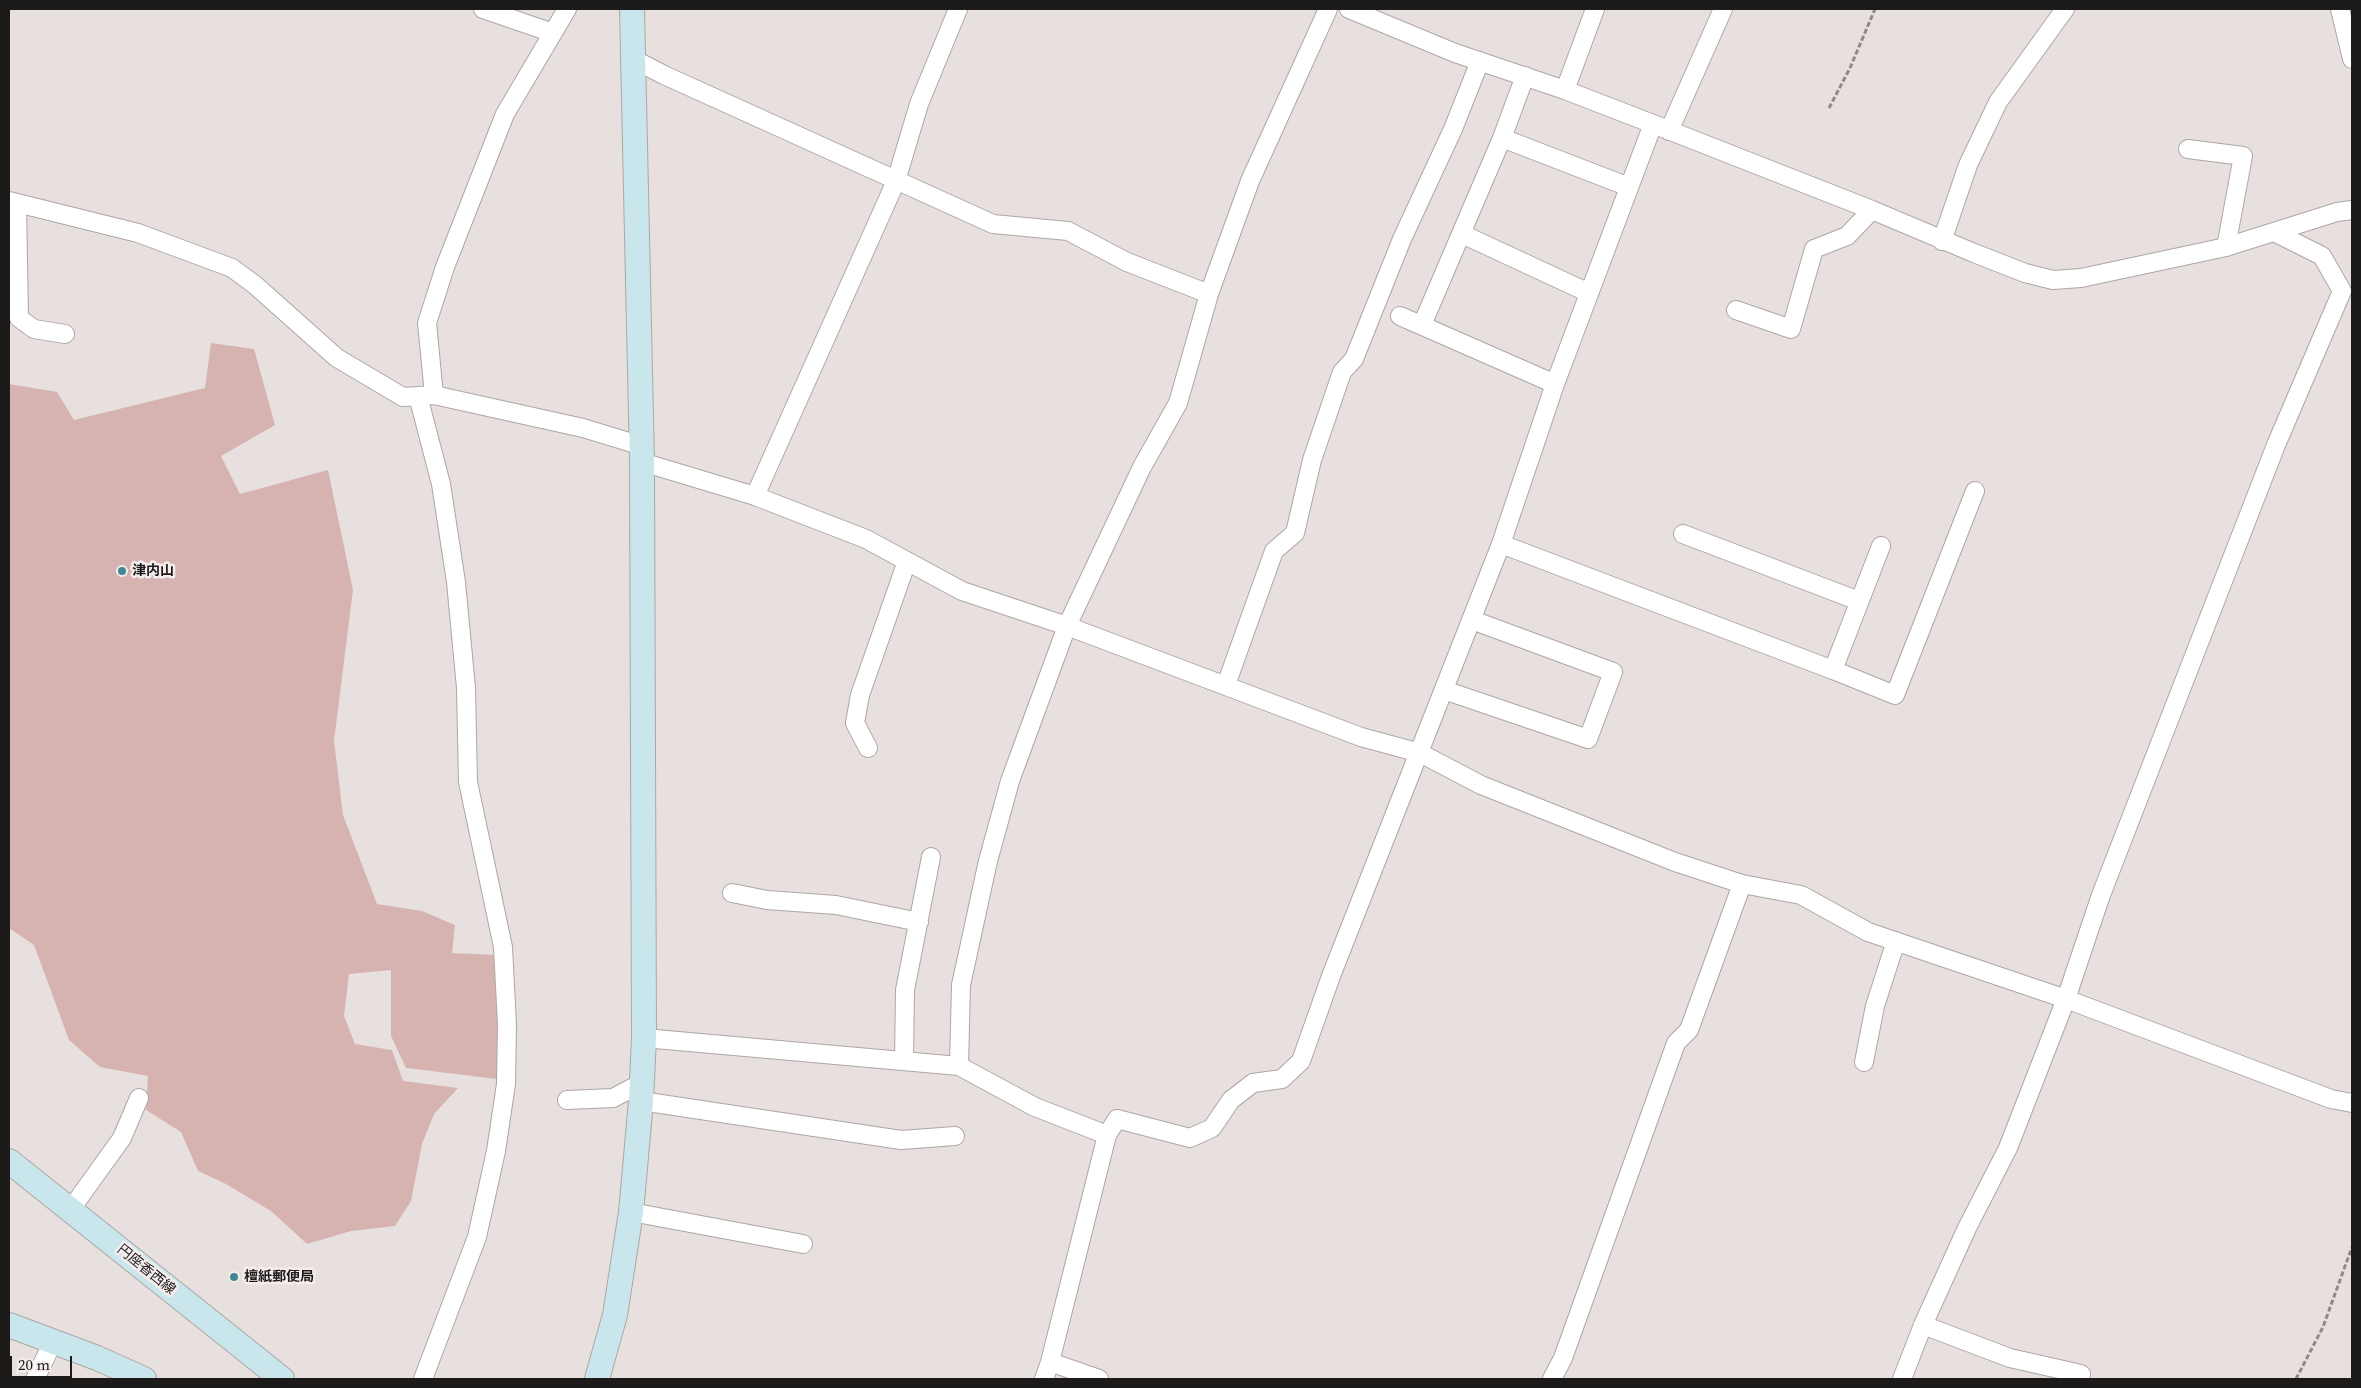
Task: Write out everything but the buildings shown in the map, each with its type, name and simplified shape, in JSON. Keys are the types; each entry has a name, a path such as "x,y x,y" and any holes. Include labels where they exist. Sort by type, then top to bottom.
{"street":[{"path":"483,9 553,33"},
{"path":"423,1379 477,1237 496,1152 506,1084 507,1025 503,947 468,782 466,688 456,582 426,396 427,323 445,267 505,114 567,9"},
{"path":"597,1379 615,1315 631,1212 642,1092 644,1038 642,454 632,9"},
{"path":"755,496 896,181 919,104 958,9"},
{"path":"959,1066 961,985 988,861 1010,780 1067,626 1142,467 1178,403 1209,294 1250,181 1328,9"},
{"path":"1348,9 1480,61 1565,90 1661,127 1872,210 1942,241 2025,273 2053,280 2081,278 2226,247 2276,233 2337,212 2352,210"},
{"path":"1565,90 1594,9"},
{"path":"1044,1379 1050,1362 1107,1135 1117,1118 1190,1138 1212,1128 1231,1100 1253,1083 1282,1078 1301,1061 1331,976 1501,544 1555,384 1629,188 1724,9"},
{"path":"1942,241 1968,164 1998,102 2065,9"},
{"path":"2340,9 2352,59"},
{"path":"633,59 673,79 993,224 1068,231 1127,262 1209,294"},
{"path":"1226,685 1274,551 1296,533 1312,460 1342,372 1354,359 1402,239 1453,130 1480,61"},
{"path":"1422,325 1502,138 1525,76"},
{"path":"1502,138 1629,188"},
{"path":"2188,149 2243,156 2226,247"},
{"path":"65,334 34,329 19,318 13,202 138,234 232,268 255,285 337,358 403,397 426,396 583,428 642,454 866,539 962,591 1067,626 1361,737 1420,753 1481,785 1675,862 1742,884 1801,895 1868,932 2066,999 2331,1099 2352,1103"},
{"path":"1736,310 1791,329 1814,249 1847,236 1872,210"},
{"path":"1902,1379 1923,1325 1967,1228 2008,1148 2066,999 2100,895 2276,445 2342,291 2322,256 2276,233"},
{"path":"1462,234 1588,293"},
{"path":"1400,316 1555,384"},
{"path":"1501,544 1895,694 1976,491"},
{"path":"1683,534 1860,601"},
{"path":"1833,670 1881,546"},
{"path":"868,748 855,723 860,695 907,561"},
{"path":"1444,690 1588,739 1613,672 1472,620"},
{"path":"904,1061 905,990 931,857"},
{"path":"1552,1379 1563,1358 1676,1044 1689,1030 1742,884"},
{"path":"732,893 767,900 836,905 918,922"},
{"path":"1864,1062 1875,1006 1896,941"},
{"path":"644,1038 959,1066 1036,1107 1107,1135"},
{"path":"567,1100 612,1098 642,1092 901,1140 955,1136"},
{"path":"71,1209 122,1138 139,1098"},
{"name":"円座香西線","path":"9,1161 282,1379"},
{"path":"631,1212 803,1244"},
{"path":"9,1325 97,1358 144,1379"},
{"path":"1923,1325 2010,1358 2081,1374"},
{"path":"35,1379 53,1342"},
{"path":"1050,1362 1099,1379"}],"path":[{"path":"1828,108 1850,68 1875,9"},
{"path":"2296,1379 2323,1327 2352,1247"}],"shaded area":[{"path":"211,343 254,349 275,425 221,456 240,494 328,470 353,590 334,741 343,815 377,904 422,911 455,925 452,953 495,955 501,1038 497,1079 406,1068 391,1036 391,970 349,974 344,1016 355,1044 392,1050 403,1081 458,1088 434,1114 422,1144 411,1201 395,1226 351,1231 307,1244 271,1211 226,1184 198,1171 181,1132 146,1110 148,1076 100,1067 69,1040 34,945 9,928 9,384 57,392 74,420 205,388"}],"place":[{"name":"津内山","path":"122,571"},
{"name":"檀紙郵便局","path":"234,1277"}]}
